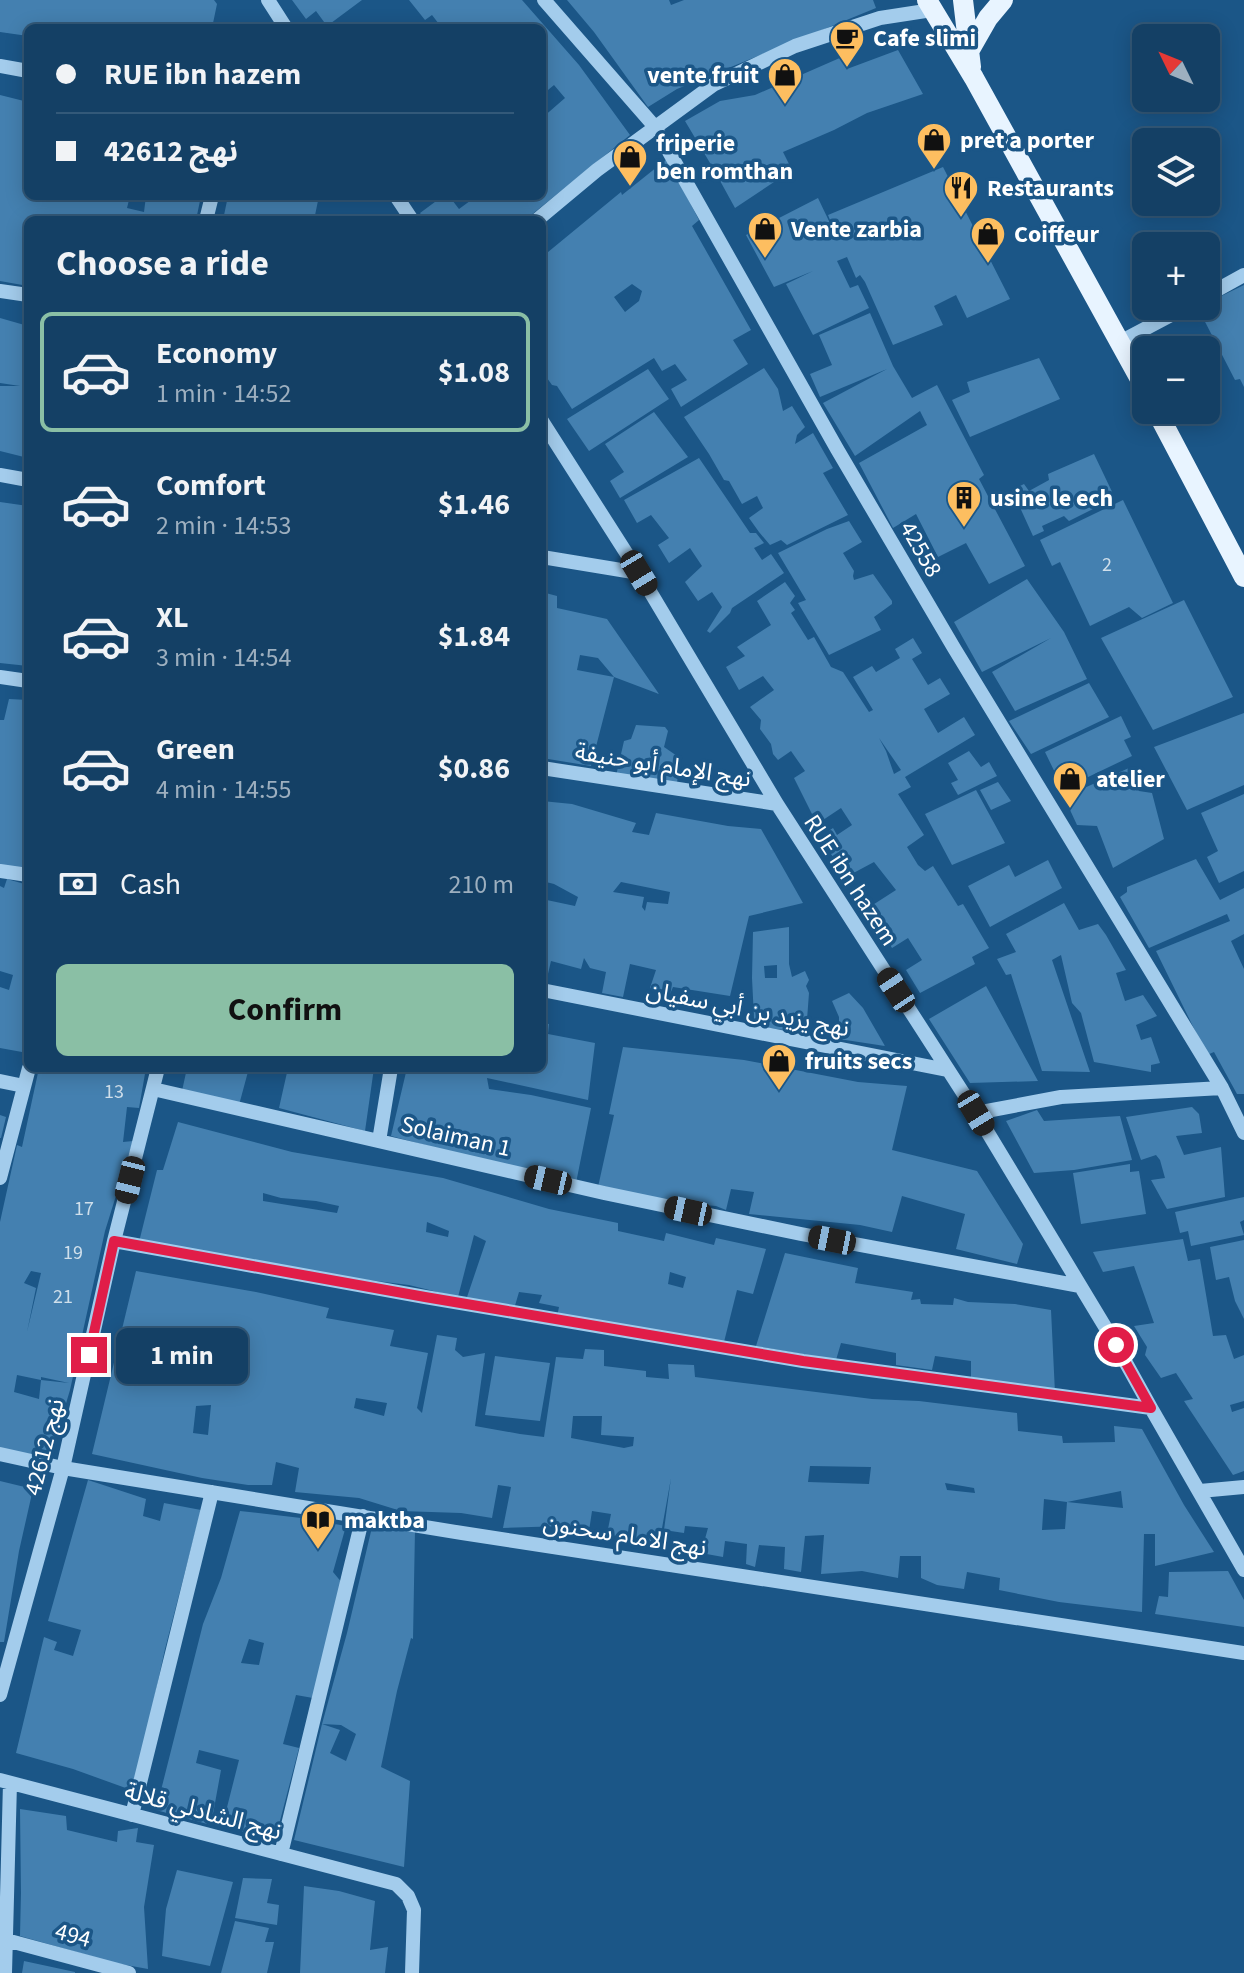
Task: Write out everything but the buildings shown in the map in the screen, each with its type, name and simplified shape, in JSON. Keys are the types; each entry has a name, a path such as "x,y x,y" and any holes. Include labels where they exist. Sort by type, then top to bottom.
{"main road":[{"path":"963,0 968,53 974,78"},
{"path":"968,53 988,18 1003,0"},
{"path":"930,5 974,78 1132,364"},
{"path":"1163,424 1244,577"}],"street":[{"path":"268,0 283,24"},
{"name":"42558","path":"544,0 655,127 946,635 1222,1088 1239,1111 1244,1133"},
{"path":"542,216 597,170 713,85 795,46 930,5"},
{"path":"270,24 276,13"},
{"path":"0,66 24,70"},
{"path":"1220,288 1244,275"},
{"path":"0,291 24,294"},
{"path":"1120,342 1162,320"},
{"name":"RUE ibn hazem","path":"546,427 639,573 777,804 976,1113 1116,1345 1244,1570"},
{"path":"0,475 24,479"},
{"path":"546,558 639,573"},
{"path":"0,677 24,680"},
{"name":"نهج الإمام أبو حنيفة","path":"546,769 777,804"},
{"path":"0,871 24,874"},
{"name":"نهج يزيد بن أبي سفيان","path":"546,991 947,1070"},
{"path":"0,1178 28,1072"},
{"name":"نهج 42612","path":"0,1695 63,1468 114,1241 157,1072"},
{"path":"379,1141 390,1072"},
{"path":"0,1081 24,1086"},
{"path":"976,1113 1061,1097 1222,1088"},
{"name":"Solaiman 1","path":"153,1089 604,1193 801,1234 1080,1286"},
{"path":"114,1241 803,1361 1151,1408"},
{"name":"نهج الامام سحنون","path":"0,1454 63,1468 212,1492 1244,1653"},
{"path":"1200,1491 1244,1487"},
{"path":"132,1815 212,1492"},
{"path":"281,1854 363,1516"},
{"path":"5,1782 5,1973"},
{"name":"نهج الشادلي قلالة","path":"5,1782 396,1884 408,1896 414,1910 412,1973"},
{"name":"494","path":"6,1940 129,1973"}],"place":[{"name":"Cafe slimi","path":"847,69"},
{"name":"vente fruit","path":"785,106"},
{"name":"pret a porter","path":"934,171"},
{"name":"friperie ben romthan","path":"630,188"},
{"name":"Restaurants","path":"961,219"},
{"name":"Vente zarbia","path":"765,260"},
{"name":"Coiffeur","path":"988,265"},
{"name":"usine le ech","path":"964,529"},
{"name":"atelier","path":"1070,810"},
{"name":"fruits secs","path":"779,1092"},
{"name":"maktba","path":"318,1551"}],"route":[{"path":"89,1355 114,1241 803,1361 1151,1408 1116,1345"}]}
